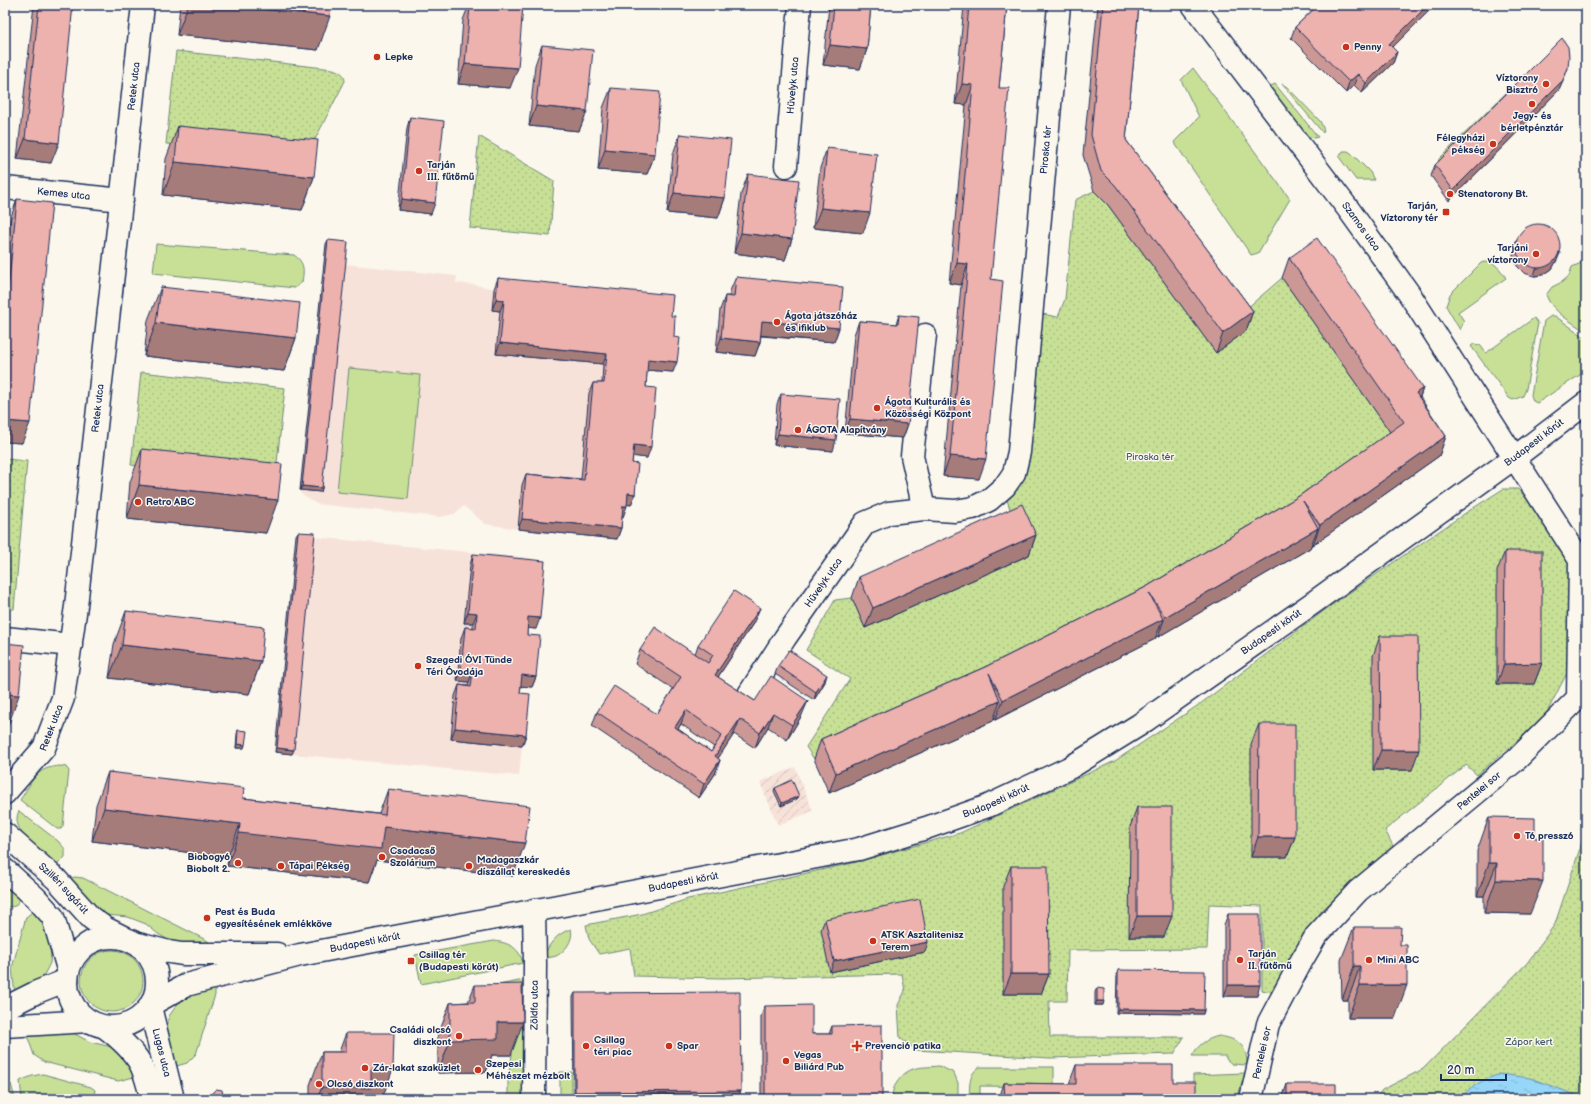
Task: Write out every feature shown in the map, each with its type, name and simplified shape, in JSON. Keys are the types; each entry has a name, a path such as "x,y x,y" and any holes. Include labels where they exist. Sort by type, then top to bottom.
{"street":[{"name":"Retek utca","path":"5,793 44,748 63,698 82,562 143,5"},
{"name":"Hüvelyk utca","path":"786,166 800,5"},
{"name":"Piroska tér","path":"989,500 1005,486 1014,473 1019,452 1059,5"},
{"name":"Szamos utca","path":"1193,5 1349,210 1406,288 1514,458"},
{"name":"Kemes utca","path":"5,188 122,200"},
{"path":"924,509 912,456 925,335"},
{"name":"Budapesti körút","path":"151,1005 186,985 300,955 859,849 926,828 988,806 1071,767 1139,725 1310,605 1514,458 1586,403"},
{"name":"Pentelei sor","path":"1251,1099 1268,1024 1298,966 1316,936 1358,891 1516,760 1578,698 1580,560 1514,458"},
{"name":"Hüvelyk utca","path":"749,694 789,632 865,523 888,513 924,509 955,511 973,508 989,500"},
{"path":"5,638 71,645"},
{"name":"Szilléri sugárút","path":"5,834 56,879 91,918 105,928 131,941"},
{"path":"5,870 36,898 53,917 68,975 68,992 72,1004 79,1014 97,1024 121,1041 139,1062 145,1074 152,1099"},
{"name":"Zöldfa utca","path":"534,910 534,1099"},
{"path":"5,1008 68,975 74,956 84,946 96,939 110,936 131,941 146,951 152,959 156,969 158,979 157,989 151,1005 141,1018 130,1024 117,1027 97,1024 5,1026"},
{"name":"Budapesti körút","path":"131,941 169,952 182,954 300,955"},
{"name":"Lugas utca","path":"151,1005 173,1099"}],"shaded area":[{"path":"345,264 457,276 456,283 476,285 667,326 676,348 673,372 645,370 642,398 652,399 647,458 630,456 634,475 631,505 624,504 619,517 617,539 518,529 485,524 464,506 454,514 440,517 316,504 301,494 300,490 321,492"},
{"name":"Szegedi ÓVI Tünde Téri Óvodája","path":"314,537 531,558 530,571 541,572 536,629 524,628 532,687 518,686 516,703 526,704 519,776 292,754"},
{"path":"795,767 813,811 778,825 760,782"}],"green space":[{"path":"176,51 333,69 342,73 345,81 308,153 166,144"},
{"path":"1193,68 1290,199 1258,253 1251,255 1174,142 1199,117 1181,80"},
{"path":"1275,84 1318,137 1314,138 1303,135 1270,89 1271,86"},
{"path":"1282,84 1287,87 1320,121 1324,130 1323,133"},
{"path":"1511,88 1515,92 1442,165 1438,162 1439,159"},
{"path":"479,136 554,181 550,236 470,228"},
{"path":"1343,151 1348,151 1351,153 1370,172 1374,180 1356,180 1339,157"},
{"name":"Piroska tér","path":"1094,191 1108,205 1216,353 1239,315 1282,278 1397,442 978,687 814,759 806,747 850,679 806,650 835,600 852,598 865,628 1015,524 1007,500 1025,467 1037,313 1058,317 1065,299 1075,200"},
{"path":"156,244 294,255 298,258 303,267 302,282 295,288 153,273"},
{"path":"1484,262 1495,265 1500,269 1506,278 1458,312 1464,321 1460,330 1446,306 1450,294 1481,263"},
{"path":"1581,263 1586,263 1586,332 1558,312 1553,307 1546,295 1552,287 1562,282 1569,276 1572,267"},
{"path":"1551,316 1555,316 1586,338 1586,371 1537,403 1533,401 1531,395 1544,321"},
{"path":"1534,318 1538,323 1526,389 1523,396 1513,400 1509,398 1471,346 1474,344 1480,345 1486,353"},
{"path":"349,368 420,375 408,499 337,492"},
{"path":"141,372 285,388 275,481 131,465"},
{"path":"5,459 27,461 14,609 5,609"},
{"path":"1503,489 1518,489 1527,499 1569,564 1567,673 1544,718 1477,775 1466,765 1385,830 1393,846 1321,911 1271,992 1262,990 1262,906 1209,904 1207,949 1068,950 1067,1001 1049,1001 1050,1037 1184,1037 1174,1054 1050,1058 916,1050 900,1038 898,1005 905,991 902,974 723,978 634,976 630,948 599,954 589,939 586,925 642,914 688,899 853,863 960,833 1115,761 1200,704 1333,604"},
{"path":"52,767 66,767 69,771 63,826 61,829 57,829 20,800 32,781 40,772"},
{"path":"19,811 58,841 65,849 65,857 56,866 36,849 23,834 18,826 17,819"},
{"name":"Zápor kert","path":"1586,830 1586,1099 1375,1099 1382,1090 1423,1069 1527,963 1555,924"},
{"path":"75,877 83,878 208,941 212,947 177,945 158,934 146,924 128,917 106,915 85,902 68,879"},
{"path":"5,879 23,895 15,906 10,907 5,905"},
{"path":"37,908 52,943 50,963 44,975 35,984 15,996 12,968 26,917"},
{"path":"571,929 572,933 570,941 566,948 556,956 543,958 554,940 561,934"},
{"path":"494,941 513,947 519,953 523,963 421,984 415,955"},
{"path":"112,950 124,952 134,959 141,969 143,981 141,993 134,1003 124,1010 112,1012 100,1010 90,1003 83,993 81,981 83,969 90,959 100,952"},
{"path":"524,980 525,1099 508,1099 508,1079 512,1055 511,1016 472,1016 473,990"},
{"path":"215,985 215,995 196,1054 187,1063 173,1067 167,1027 169,1016 179,1002 194,991"},
{"path":"26,1032 73,1033 90,1042 120,1050 138,1076 118,1081 44,1062 34,1055"},
{"path":"1219,1036 1226,1037 1240,1044 1247,1058 1247,1065 1232,1064 1226,1059 1226,1056 1192,1056 1203,1043"},
{"path":"939,1066 954,1073 958,1083 958,1096 919,1099 892,1099 895,1086 905,1073 914,1069"},
{"path":"980,1067 1054,1067 1054,1087 980,1086 980,1097 969,1098 973,1073"},
{"path":"560,1072 572,1072 572,1099 560,1099"},
{"path":"1245,1073 1237,1099 1193,1099 1193,1075"},
{"path":"43,1074 91,1087 95,1090 94,1095 87,1099 22,1099 20,1081 32,1076"},
{"path":"11,1084 15,1099 5,1099 5,1086"}],"water":[{"path":"1500,1074 1530,1078 1586,1099 1460,1099 1468,1090 1489,1078"}],"building":[{"path":"39,5 73,5 59,143 25,139"},
{"path":"219,5 331,5 330,16"},
{"path":"470,5 523,5 518,68 465,64"},
{"path":"834,5 871,5 867,49 830,45"},
{"path":"969,5 1007,5 999,88 1009,88 991,279 1003,281 986,459 950,456 968,264 957,263 973,85 962,84"},
{"path":"1103,5 1139,5 1126,140 1253,311 1223,333 1115,185 1101,171 1091,135"},
{"name":"Penny","path":"1318,5 1428,5 1389,44 1397,52 1366,83 1358,74 1349,82 1295,27"},
{"path":"1562,38 1568,47 1569,57 1568,68 1563,80 1453,190 1435,165"},
{"path":"542,45 593,50 587,111 536,106"},
{"path":"611,88 660,92 655,154 605,149"},
{"name":"Tarján III. fűtőmű","path":"410,117 444,121 435,203 402,199"},
{"path":"178,126 318,140 314,177 175,162"},
{"path":"680,134 731,140 725,198 674,193"},
{"path":"827,148 877,154 870,213 821,208"},
{"path":"748,174 799,180 792,239 741,233"},
{"path":"17,199 52,203 30,423 5,421 5,321"},
{"name":"Tarjáni víztorony","path":"1534,224 1542,224 1547,225 1554,230 1559,237 1559,255 1554,262 1547,267 1534,268 1526,265 1519,258 1516,250 1516,242 1519,234 1526,227"},
{"path":"1317,238 1423,388 1416,393 1446,436 1320,525 1303,501 1318,528 1165,617 1149,593 1163,619 1003,700 989,673 1000,701 836,773 821,739 985,667 1146,587 1299,496 1404,422 1289,258"},
{"path":"328,240 348,242 322,488 302,486"},
{"name":"Ágota játszóház és ifiklub","path":"736,277 843,287 839,328 762,321 760,342 721,338 725,296 734,297"},
{"path":"498,278 673,295 671,316 675,316 674,337 680,338 677,362 648,359 646,387 656,388 651,447 634,445 632,463 638,464 635,494 628,493 627,506 623,506 621,528 522,519 526,474 584,480 593,383 604,383 607,354 500,343 504,300 496,299"},
{"path":"161,287 300,303 296,338 156,323"},
{"name":"Ágota Kulturális és Közösségi Központ","path":"899,315 919,317 908,424 850,419 859,321 898,324"},
{"path":"781,394 840,399 836,440 778,434"},
{"path":"142,449 282,464 278,500 139,485"},
{"path":"1022,504 1036,535 873,608 859,577"},
{"path":"298,532 315,533 294,750 277,748"},
{"path":"1505,551 1542,551 1542,663 1504,664"},
{"path":"473,554 545,561 540,618 528,617 527,635 540,636 536,677 522,675 520,693 530,694 526,735 455,728 459,685 471,687 473,671 461,670 465,627 476,628 477,613 468,612"},
{"path":"734,591 760,608 715,675 755,701 771,676 808,701 792,725 773,713 760,733 740,719 715,756 720,760 704,784 597,712 614,686 657,714 681,677 640,650 655,627 708,663 713,655 698,645","holes":["686,710 722,735 711,752 675,727"]},
{"path":"126,611 264,627 261,661 122,645"},
{"path":"1380,636 1418,636 1419,750 1381,750"},
{"path":"5,643 24,645 19,695 5,694"},
{"path":"789,650 827,675 816,692 778,666"},
{"path":"1259,724 1295,724 1295,837 1258,837"},
{"path":"238,730 247,731 245,745 237,744"},
{"path":"108,772 244,788 243,798 385,815 388,789 530,806 525,843 384,827 381,849 239,833 240,824 104,808"},
{"path":"792,780 799,796 782,803 775,788"},
{"path":"1137,807 1172,807 1172,916 1137,916"},
{"path":"1489,817 1535,818 1535,838 1543,838 1543,881 1496,880 1497,863 1489,863"},
{"path":"1011,866 1048,866 1049,974 1011,974"},
{"name":"ATSK Asztalitenisz Terem","path":"920,899 928,942 834,961 825,919"},
{"name":"Tarján II. fűtőmű","path":"1228,914 1260,914 1260,985 1228,985"},
{"path":"1354,927 1401,927 1400,945 1407,945 1407,985 1360,985 1360,966 1354,966"},
{"path":"1118,970 1205,971 1204,1010 1118,1009"},
{"path":"522,984 523,1022 498,1022 498,1039 450,1040 450,1003 475,1002 475,985"},
{"path":"1097,988 1104,989 1104,1001 1097,1001"},
{"name":"Spar","path":"740,992 741,1091 575,1092 575,993"},
{"path":"812,1005 812,1034 832,1034 832,1026 882,1025 882,1099 765,1099 765,1006"},
{"path":"346,1033 394,1033 393,1069 371,1069 371,1088 322,1087 322,1052 346,1052"},
{"path":"1076,1065 1173,1065 1173,1082 1196,1082 1196,1099 1005,1099 1004,1083 1076,1084"},
{"path":"1287,1084 1336,1084 1336,1099 1287,1099"},
{"path":"216,1089 222,1090 223,1096 220,1099 214,1099 212,1093"}],"place":[{"name":"Penny","path":"1346,47"},
{"name":"Lepke","path":"377,57"},
{"name":"Víztorony Bisztró","path":"1546,84"},
{"name":"Jegy- és bérletpénztár","path":"1532,104"},
{"name":"Félegyházi pékség","path":"1493,144"},
{"name":"Tarján III. fűtőmű","path":"419,171"},
{"name":"Stenatorony Bt.","path":"1450,194"},
{"name":"Tarján, Víztorony tér","path":"1446,212"},
{"name":"Tarjáni víztorony","path":"1536,254"},
{"name":"Ágota játszóház és ifiklub","path":"777,322"},
{"name":"Ágota Kulturális és Közösségi Központ","path":"877,408"},
{"name":"ÁGOTA Alapítvány","path":"798,430"},
{"name":"Retro ABC","path":"138,502"},
{"name":"Szegedi ÓVI Tünde Téri Óvodája","path":"418,666"},
{"name":"Tó presszó","path":"1517,836"},
{"name":"Csodacső Szolárium","path":"382,857"},
{"name":"Biobogyó Biobolt 2.","path":"238,863"},
{"name":"Tápai Pékség","path":"281,866"},
{"name":"Madagaszkár díszállat kereskedés","path":"469,866"},
{"name":"Pest és Buda egyesítésének emlékköve","path":"207,918"},
{"name":"ATSK Asztalitenisz Terem","path":"873,941"},
{"name":"Tarján II. fűtőmű","path":"1240,960"},
{"name":"Mini ABC","path":"1369,960"},
{"name":"Csillag tér (Budapesti körút)","path":"411,961"},
{"name":"Családi olcsó diszkont","path":"459,1036"},
{"name":"Csillag téri piac","path":"586,1046"},
{"name":"Spar","path":"669,1046"},
{"name":"Prevenció patika","path":"857,1046"},
{"name":"Vegas Biliárd Pub","path":"786,1061"},
{"name":"Zár-lakat szaküzlet","path":"365,1068"},
{"name":"Szepesi Méhészet mézbolt","path":"478,1070"},
{"name":"Olcsó diszkont","path":"319,1084"}]}
